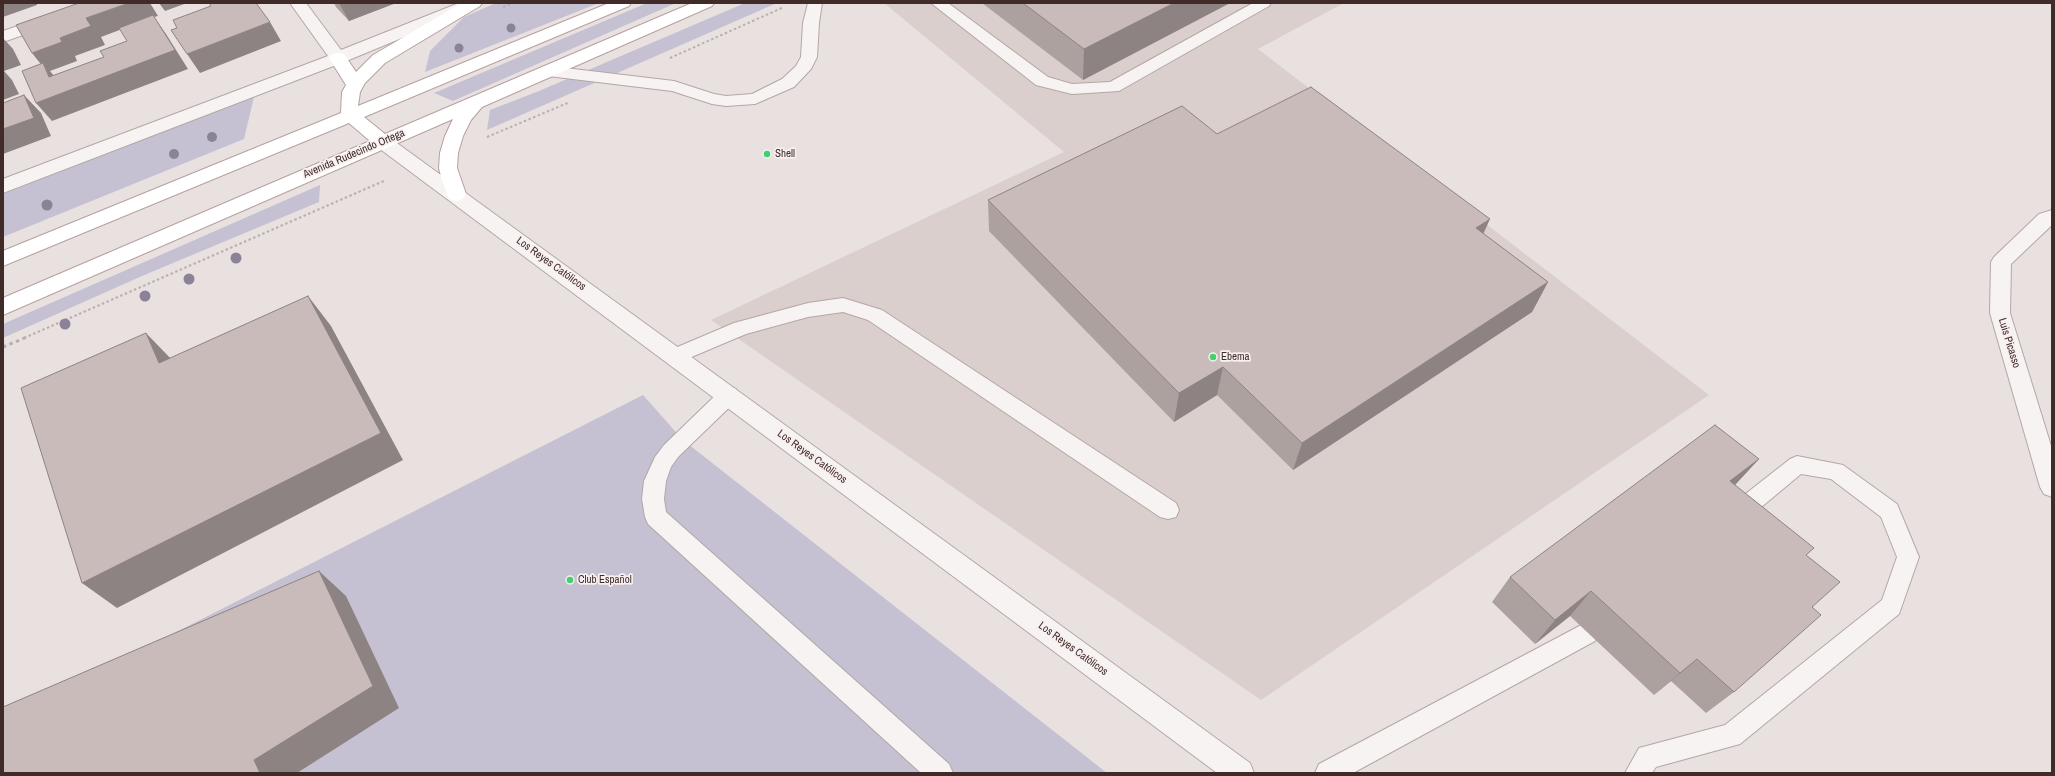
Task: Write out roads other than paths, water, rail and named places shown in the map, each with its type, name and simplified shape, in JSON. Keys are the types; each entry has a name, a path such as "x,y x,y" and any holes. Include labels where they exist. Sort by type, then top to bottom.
{"main road":[{"path":"383,142 350,115 349,104 355,85 367,69 379,59 474,3"},
{"path":"3,259 623,3"},
{"name":"Avenida Rudecindo Ortega","path":"3,307 706,3"},
{"path":"338,58 355,85"},
{"path":"456,194 451,181 449,153 454,136 463,118 476,102"},
{"path":"276,146 314,136 351,134 383,142"}],"street":[{"path":"3,38 101,3"},
{"path":"298,3 338,58"},
{"path":"3,186 338,58 474,3"},
{"name":"Los Reyes Católicos","path":"383,142 729,395 1240,773"},
{"name":"Luis Picasso","path":"2052,216 2046,219 2001,262 2000,314 2052,487"}],"lane":[{"path":"548,71 674,86 712,99 726,101 755,99 788,83 803,69 809,58 811,23 815,3"},
{"path":"938,3 1042,81 1072,89 1113,86 1264,3"},
{"path":"675,356 741,328 808,310 843,305 875,315 1168,510"},
{"path":"729,395 671,451 662,463 655,481 653,499 656,517 940,773"},
{"path":"1638,773 1648,757 1730,735 1891,607 1908,557 1889,511 1836,471 1797,465 1724,524"},
{"path":"1328,773 1588,633"}],"place":[{"name":"Shell","path":"767,154"},
{"name":"Ebema","path":"1213,357"},
{"name":"Club Español","path":"570,580"}]}
